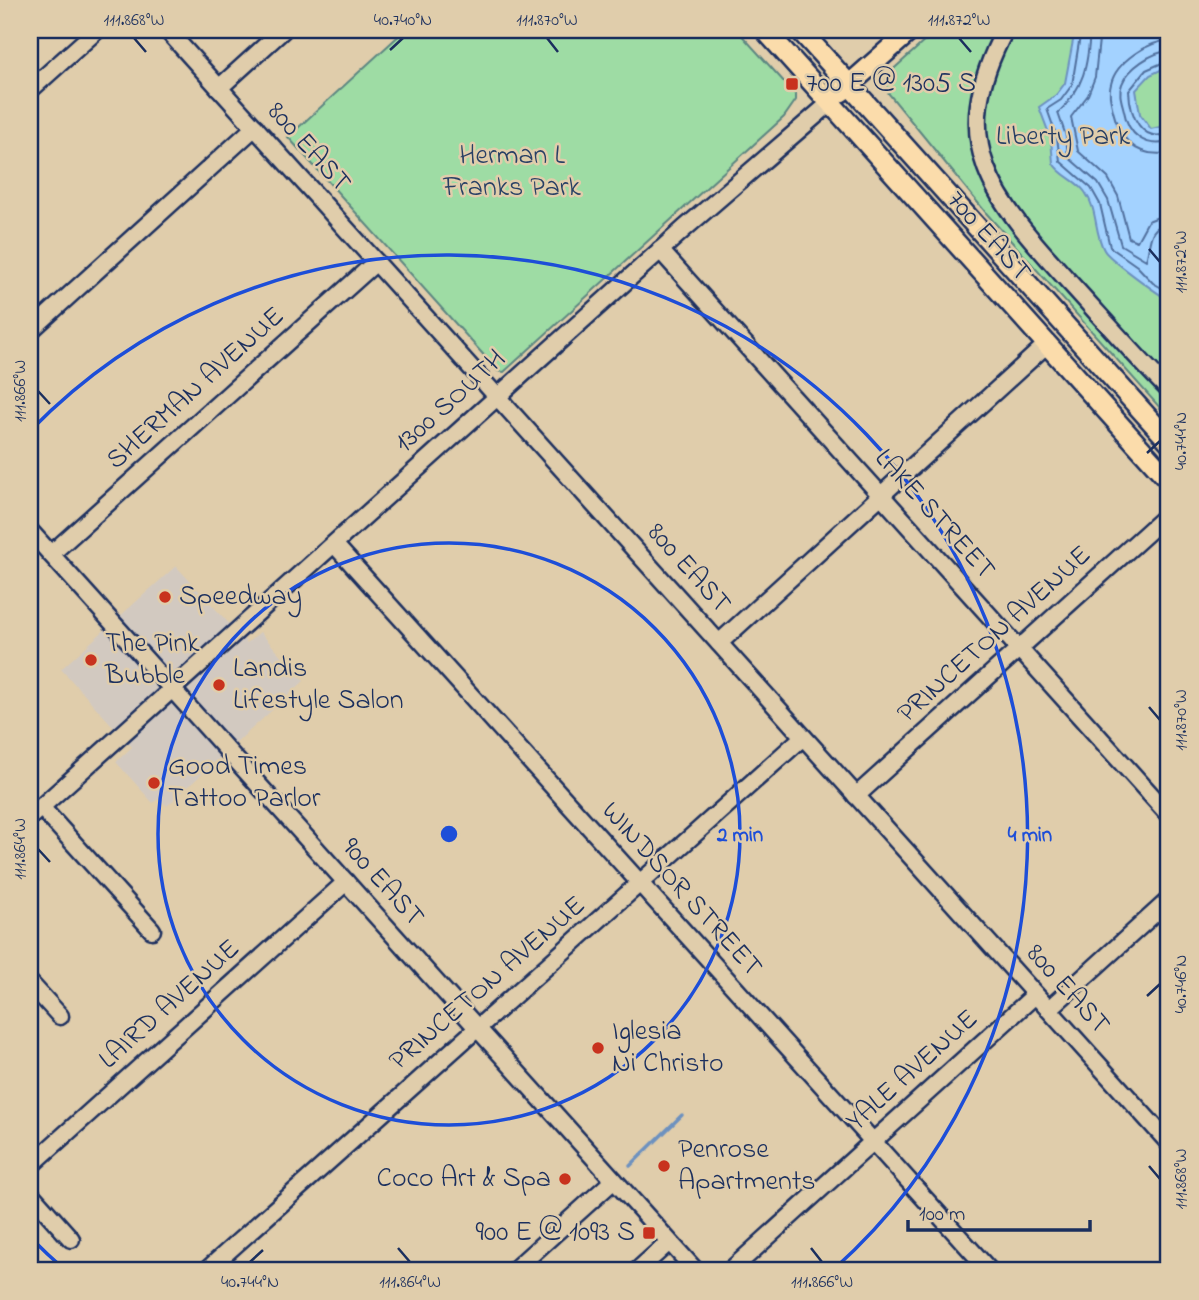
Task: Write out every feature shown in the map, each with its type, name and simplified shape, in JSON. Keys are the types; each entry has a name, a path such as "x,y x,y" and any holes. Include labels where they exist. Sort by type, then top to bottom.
{"main road":[{"name":"700 EAST","path":"765,30 1169,481"},
{"name":"700 EAST","path":"800,30 1169,441"},
{"name":"1300 SOUTH","path":"830,103 911,30"}],"street":[{"path":"30,90 97,30"},
{"name":"800 EAST","path":"167,30 1169,1143"},
{"path":"219,88 283,30"},
{"path":"1005,30 983,80 978,111 980,151 994,190 1017,224 1169,390"},
{"name":"1300 SOUTH","path":"35,812 660,250 830,103"},
{"path":"30,331 255,127"},
{"name":"LAKE STREET","path":"660,250 1169,815"},
{"name":"SHERMAN AVENUE","path":"51,554 376,262"},
{"path":"719,643 1047,344"},
{"name":"PRINCETON AVENUE","path":"856,796 1169,513"},
{"name":"900 EAST","path":"30,531 695,1270"},
{"name":"WINDSOR STREET","path":"335,545 989,1270"},
{"name":"PRINCETON AVENUE","path":"207,1270 803,737"},
{"path":"35,812 152,930"},
{"name":"LAIRD AVENUE","path":"30,1166 346,882"},
{"path":"1049,1010 1169,900"},
{"path":"30,983 60,1016"},
{"name":"YALE AVENUE","path":"731,1270 1035,995"},
{"path":"514,1270 614,1180"},
{"path":"30,1193 72,1239"},
{"path":"638,1270 669,1242"}],"shaded area":[{"path":"176,566 247,643 260,632 304,681 167,806 159,798 153,803 116,762 132,747 61,669"}],"green space":[{"name":"Herman L Franks Park","path":"405,30 737,30 796,95 796,100 784,117 504,372 498,371 288,137"},
{"name":"Liberty Park","path":"937,30 1169,30 1169,418 987,214 889,94 886,88 887,75"}],"water":[{"path":"1075,30 1169,30 1169,66 1150,75 1136,90 1140,114 1151,129 1169,125 1169,236 1163,252 1169,264 1169,300 1134,276 1104,250 1089,199 1082,188 1053,163 1051,139 1039,107 1056,95 1065,83"}],"waterway":[{"path":"630,1166 682,1115"}],"place":[{"name":"700 E @ 1305 S","path":"792,84"},
{"name":"Speedway","path":"165,597"},
{"name":"The Pink Bubble","path":"91,660"},
{"name":"Landis Lifestyle Salon","path":"219,685"},
{"name":"Good Times Tattoo Parlor","path":"154,783"},
{"name":"Iglesia Ni Christo","path":"598,1048"},
{"name":"Penrose Apartments","path":"664,1166"},
{"name":"Coco Art & Spa","path":"565,1179"},
{"name":"900 E @ 1093 S","path":"649,1233"}]}
